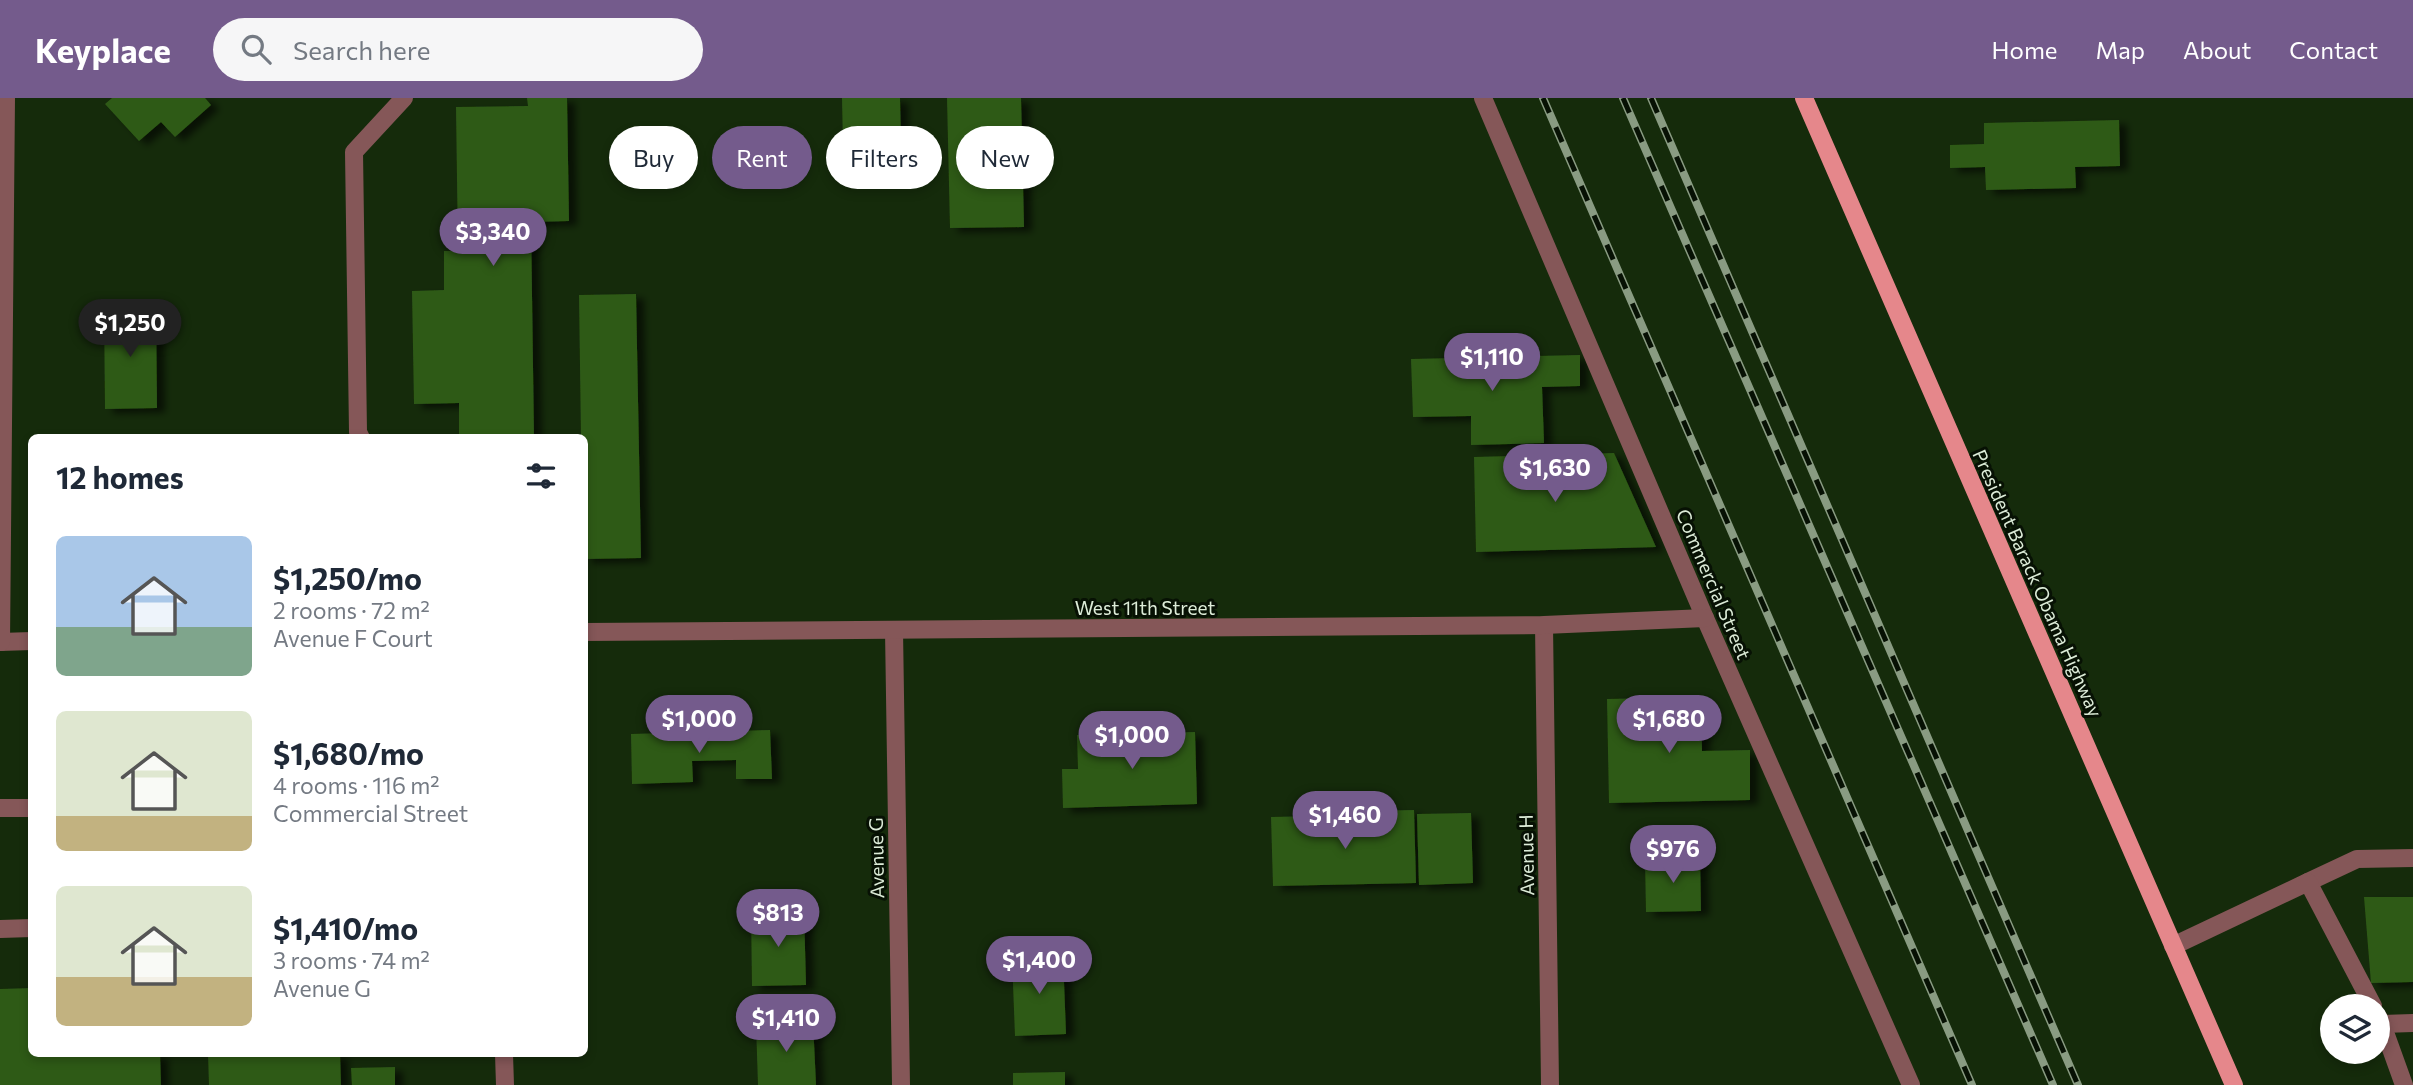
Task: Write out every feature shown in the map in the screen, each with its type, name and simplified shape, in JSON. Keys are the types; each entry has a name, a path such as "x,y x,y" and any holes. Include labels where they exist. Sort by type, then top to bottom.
{"main road":[{"name":"President Barack Obama Highway","path":"1804,98 2234,1085"}],"street":[{"path":"6,98 0,642 28,641"},
{"path":"359,434 354,152 404,98"},
{"name":"Commercial Street","path":"1483,98 1705,618 1911,1085"},
{"name":"West 11th Street","path":"588,632 1544,625 1705,618"},
{"name":"Avenue H","path":"1544,625 1550,1085"},
{"name":"Avenue G","path":"894,630 901,1085"},
{"path":"0,808 28,808"},
{"path":"2173,946 2357,859 2413,858"},
{"path":"2308,882 2367,994"},
{"path":"0,929 28,929"},
{"path":"2390,1022 2413,1023"},
{"path":"2390,1048 2404,1085"},
{"path":"504,1057 505,1085"}],"building":[{"path":"112,98 205,98 211,105 175,137 161,122 139,141 105,104"},
{"path":"527,98 567,98 569,221 531,222 534,434 459,434 459,403 414,404 412,291 444,290 444,251 458,251 456,107 528,106"},
{"path":"842,98 900,98 901,126 843,126"},
{"path":"947,98 1021,98 1022,126 956,126 956,189 1023,189 1024,227 950,228"},
{"path":"2119,120 2120,166 2075,167 2076,188 1986,190 1985,167 1950,168 1950,145 1984,144 1984,123"},
{"path":"636,294 641,558 588,559 588,434 581,434 579,295"},
{"path":"104,309 156,309 157,408 105,409"},
{"path":"1580,355 1580,386 1542,387 1544,443 1471,445 1471,416 1413,417 1411,359"},
{"path":"1614,453 1656,547 1476,552 1474,457"},
{"path":"1701,697 1702,751 1750,750 1750,800 1609,803 1607,699"},
{"path":"770,730 772,779 736,779 736,760 692,761 693,782 632,784 631,734"},
{"path":"1195,732 1197,804 1063,808 1062,769 1078,769 1077,735"},
{"path":"1414,810 1416,883 1273,886 1271,817 1316,816 1316,830 1366,828 1365,811"},
{"path":"1471,813 1473,883 1419,885 1417,814"},
{"path":"1700,858 1701,911 1646,912 1645,860"},
{"path":"2364,897 2413,897 2413,982 2371,983"},
{"path":"804,911 806,985 752,986 751,912"},
{"path":"1063,956 1066,1034 1015,1036 1012,958"},
{"path":"28,988 28,1057 160,1057 161,1085 0,1085 0,989"},
{"path":"813,1022 816,1085 758,1085 756,1024"},
{"path":"208,1057 340,1057 341,1085 209,1085"},
{"path":"395,1067 395,1085 352,1085 351,1068"},
{"path":"1065,1072 1065,1085 1013,1085 1013,1073"}],"railway":[{"path":"1543,98 1972,1085"},
{"path":"1623,98 2053,1085"},
{"path":"1651,98 2078,1085"}]}
